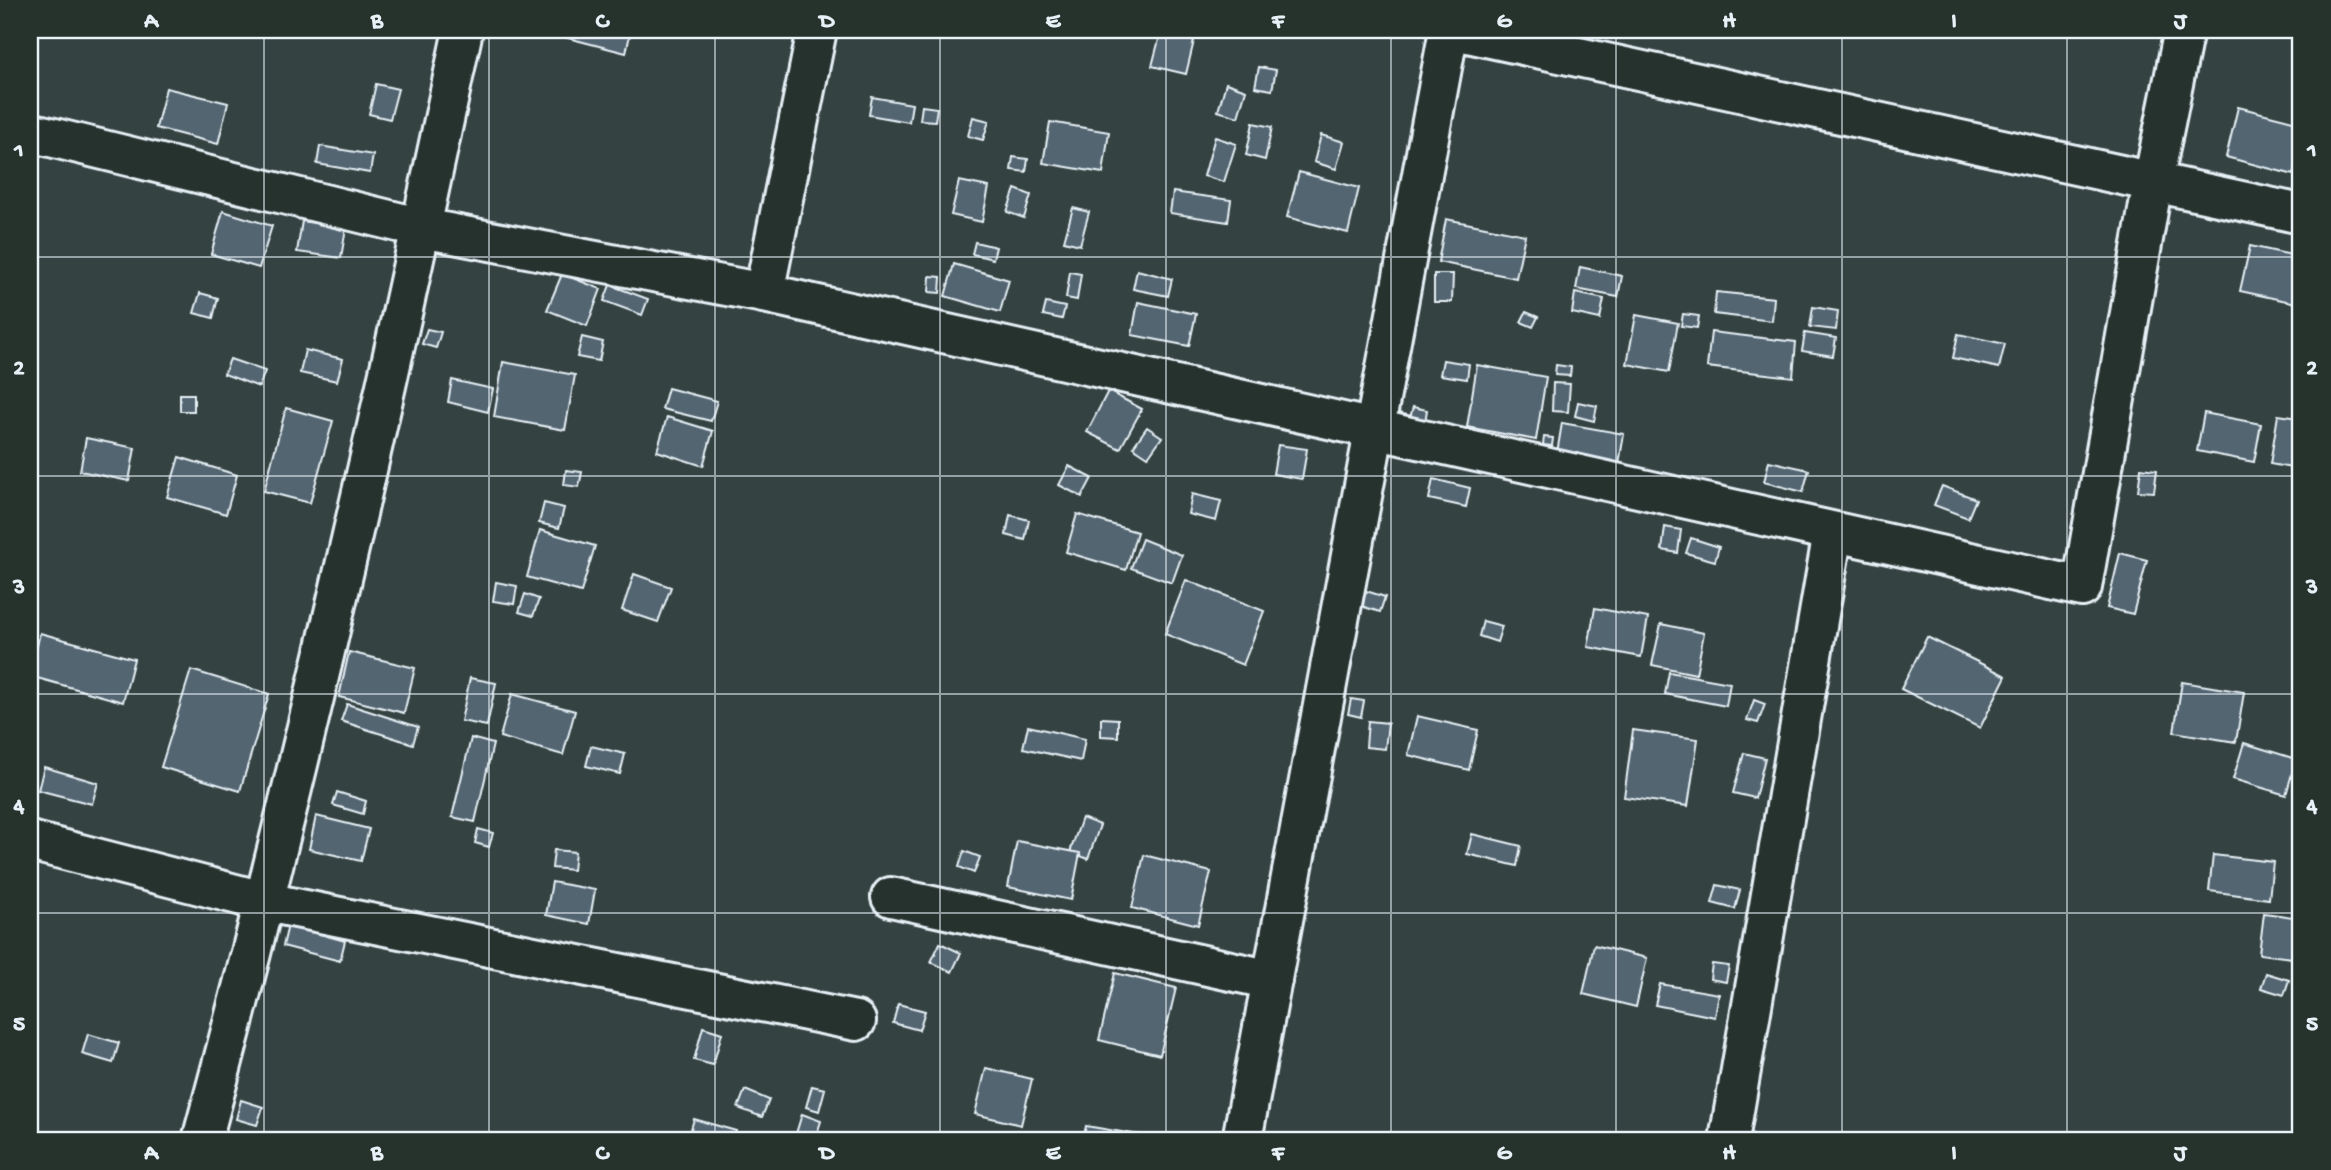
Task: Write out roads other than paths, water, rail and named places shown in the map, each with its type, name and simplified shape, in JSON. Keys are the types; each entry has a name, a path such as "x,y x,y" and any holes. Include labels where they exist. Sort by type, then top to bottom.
{"street":[{"path":"202,1140 266,902 422,228 463,30"},
{"path":"764,293 817,30"},
{"path":"1242,1140 1451,30 2301,214"},
{"path":"30,132 422,228 764,293 2081,587 2153,182 2184,30"},
{"path":"1729,1140 1833,532"},
{"path":"30,841 266,902 856,1021"},
{"path":"891,897 1272,980"}]}
